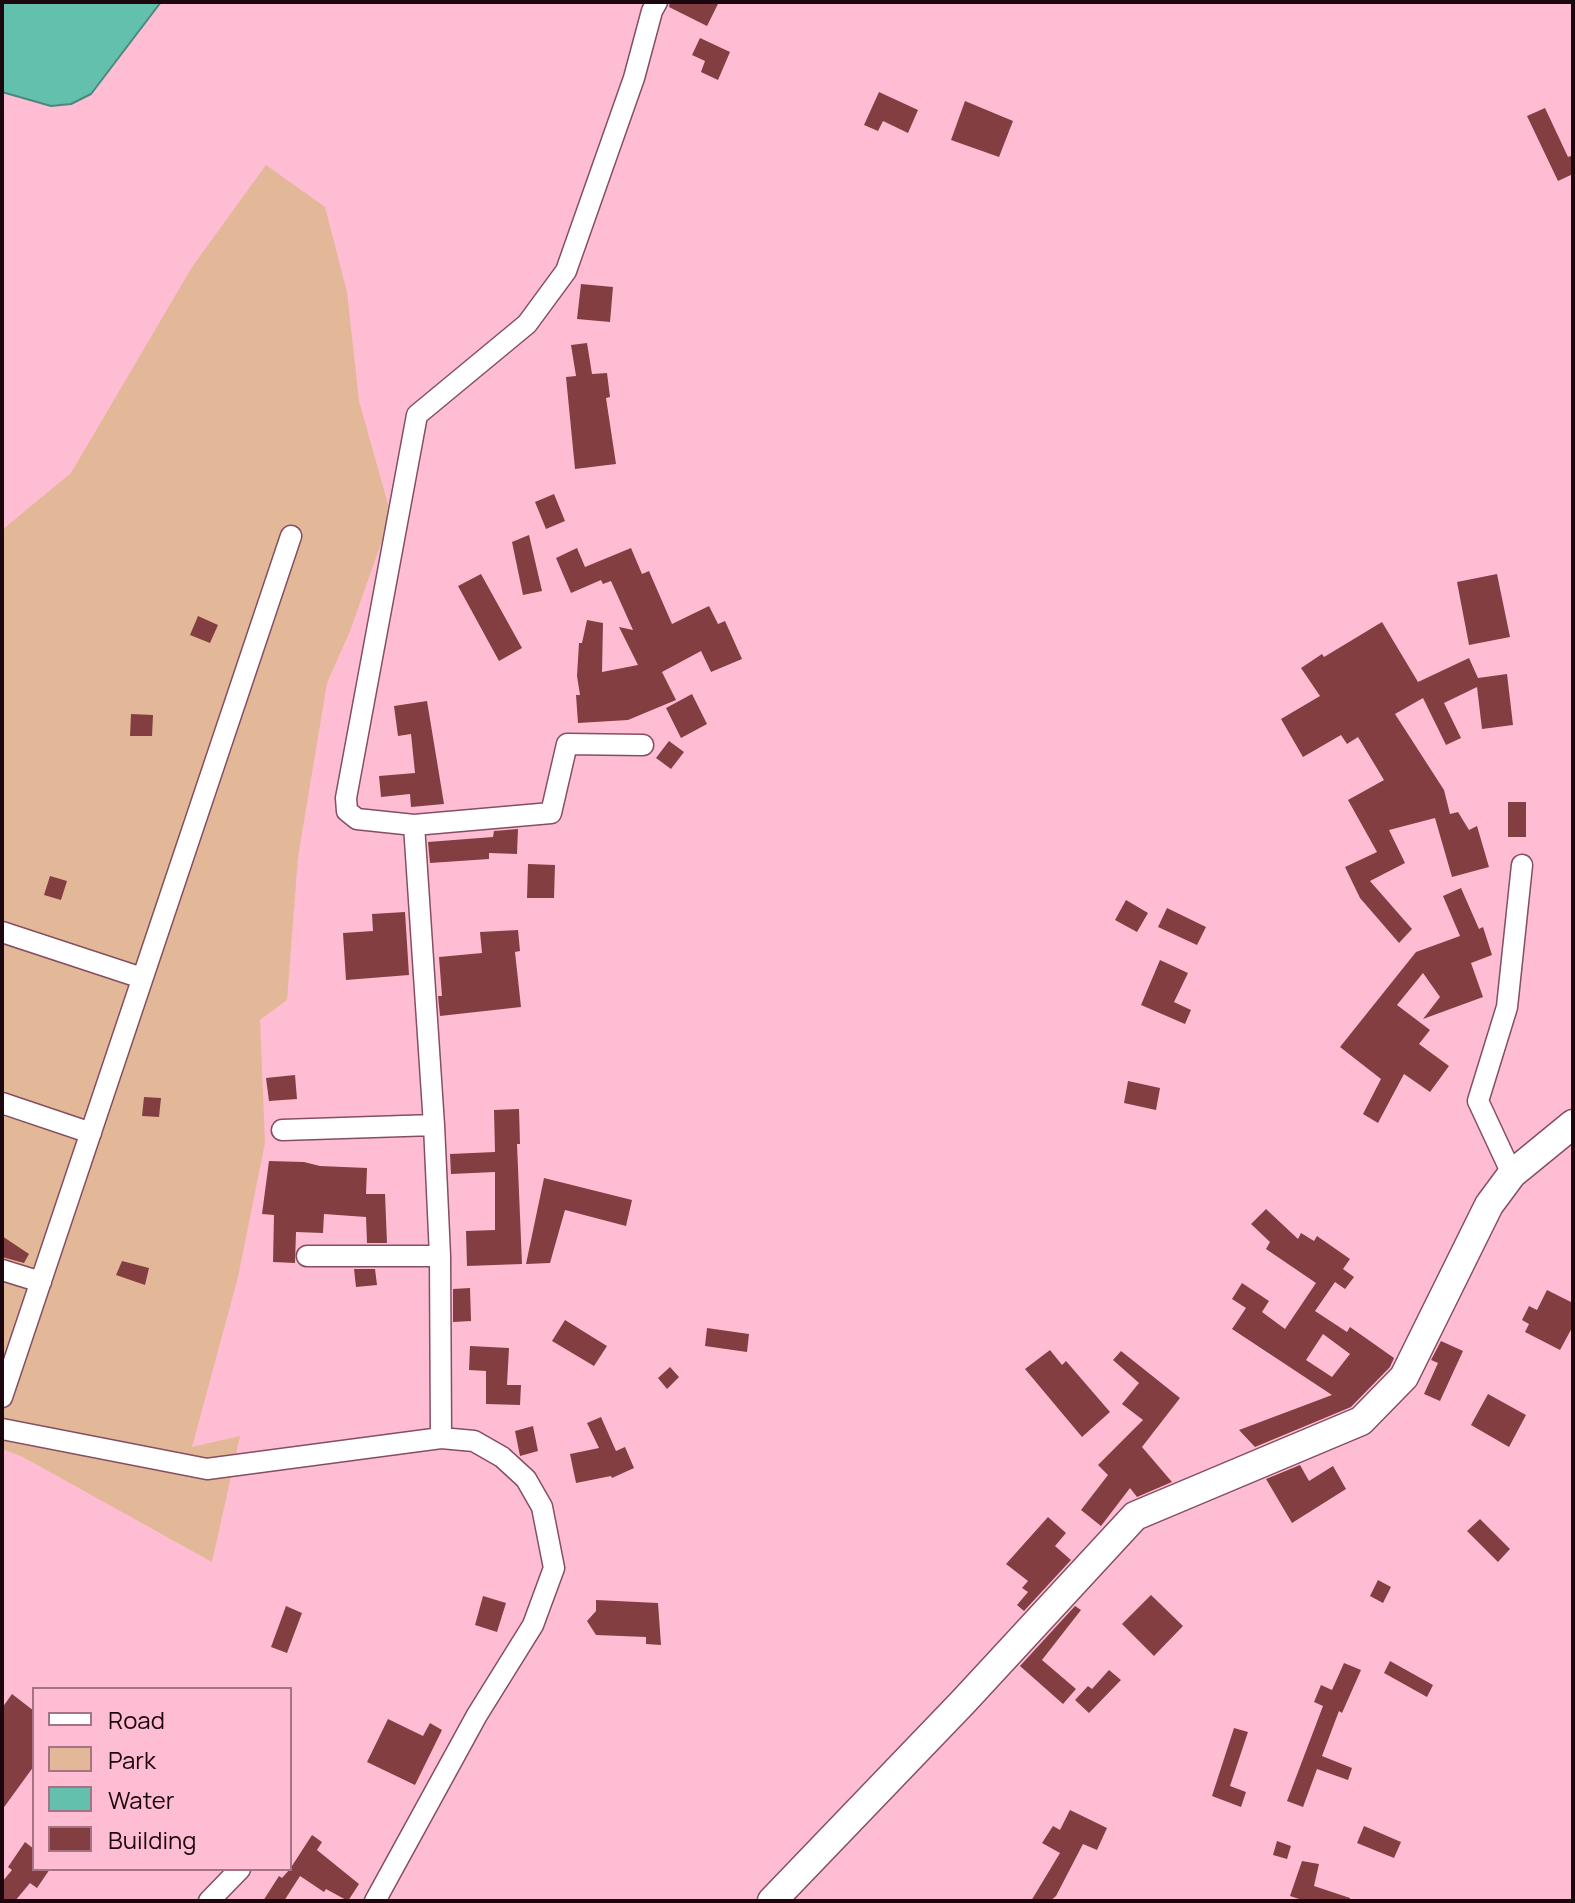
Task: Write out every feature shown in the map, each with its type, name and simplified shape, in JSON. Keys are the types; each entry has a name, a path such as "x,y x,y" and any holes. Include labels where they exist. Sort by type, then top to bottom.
{"street":[{"path":"643,745 567,744 551,813 414,825 357,819 347,811 346,798 417,415 527,324 566,271 634,78 657,2"},
{"path":"2,1397 291,536"},
{"path":"414,825 440,1256 441,1438"},
{"path":"1512,1174 1478,1101 1507,1007 1522,865"},
{"path":"2,932 142,978"},
{"path":"2,1103 91,1133"},
{"path":"772,1901 964,1701 1135,1516 1361,1421 1404,1377 1489,1205 1512,1174 1573,1124"},
{"path":"282,1130 434,1125"},
{"path":"307,1256 440,1256"},
{"path":"2,1270 41,1282"},
{"path":"2,1429 207,1469 441,1438 474,1441 502,1457 526,1479 542,1507 554,1568 533,1625 477,1715 375,1901"},
{"path":"209,1901 238,1871"}],"green space":[{"path":"266,165 325,207 347,292 359,401 391,515 350,631 327,683 298,857 287,1000 260,1020 265,1143 238,1277 192,1447 240,1436 212,1562 23,1457 2,1449 2,530 71,473 192,267"}],"water":[{"path":"2,2 161,2 91,94 71,104 51,106 2,92"}],"building":[{"path":"670,2 719,2 707,26 669,7"},
{"path":"700,38 730,52 718,80 701,72 705,61 692,55"},
{"path":"879,92 918,110 908,133 883,121 878,131 864,125"},
{"path":"965,101 1013,121 999,157 951,140"},
{"path":"1545,108 1568,157 1573,155 1573,174 1558,181 1527,116"},
{"path":"581,284 613,287 610,322 577,319"},
{"path":"587,343 592,374 607,373 610,397 606,398 616,464 575,469 566,377 576,376 571,345"},
{"path":"554,494 565,521 546,529 535,502"},
{"path":"529,535 542,591 523,595 512,542"},
{"path":"577,548 585,567 631,548 642,574 649,571 672,624 709,606 718,624 725,621 742,659 711,672 701,651 662,672 676,700 628,720 578,723 579,643 582,643 587,620 603,623 602,672 638,665 619,627 633,630 611,581 603,584 601,580 571,593 556,558"},
{"path":"481,574 522,648 499,661 458,586"},
{"path":"1497,574 1510,637 1469,645 1457,582"},
{"path":"198,616 218,625 210,643 190,635"},
{"path":"1382,622 1418,682 1469,658 1478,678 1507,674 1513,725 1482,729 1477,687 1444,703 1461,738 1446,745 1423,698 1395,714 1444,790 1450,814 1458,812 1469,830 1477,826 1489,867 1452,877 1435,818 1389,830 1405,863 1370,881 1412,929 1399,943 1360,898 1345,867 1377,852 1348,800 1384,780 1358,737 1347,744 1341,735 1303,757 1281,719 1320,696 1301,668"},
{"path":"692,694 707,724 681,738 666,708"},
{"path":"427,701 444,804 411,807 410,794 381,797 379,776 415,773 411,734 398,736 394,706"},
{"path":"131,714 153,715 152,736 130,736"},
{"path":"669,741 684,752 671,769 656,758"},
{"path":"1508,802 1526,802 1526,837 1508,837"},
{"path":"518,829 517,854 489,853 489,859 430,863 428,842 493,837 494,831"},
{"path":"528,864 555,865 554,898 527,898"},
{"path":"50,876 67,881 61,900 44,895"},
{"path":"1461,888 1479,929 1483,927 1492,955 1471,963 1483,997 1423,1019 1440,997 1423,973 1397,1005 1430,1030 1419,1044 1449,1066 1430,1092 1404,1074 1378,1123 1363,1114 1381,1079 1340,1047 1416,952 1460,936 1443,896"},
{"path":"1126,900 1148,913 1137,932 1115,920"},
{"path":"1167,908 1206,927 1197,945 1158,927"},
{"path":"405,912 409,975 346,980 343,933 373,931 372,914"},
{"path":"518,930 520,951 515,952 521,1007 440,1016 439,957 482,953 480,932"},
{"path":"1160,960 1188,973 1174,1002 1191,1010 1185,1024 1141,1005"},
{"path":"295,1075 297,1099 269,1101 266,1078"},
{"path":"1128,1081 1160,1088 1156,1110 1124,1103"},
{"path":"144,1097 161,1098 159,1117 142,1116"},
{"path":"519,1109 520,1144 517,1144 522,1264 467,1266 466,1231 495,1230 495,1172 451,1174 450,1154 495,1152 494,1110"},
{"path":"269,1161 367,1168 366,1194 385,1194 387,1243 367,1243 366,1217 324,1214 323,1233 296,1232 295,1263 273,1262 274,1215 262,1214"},
{"path":"544,1178 632,1200 626,1226 565,1210 550,1263 526,1264"},
{"path":"1266,1209 1298,1239 1301,1233 1314,1241 1317,1236 1350,1259 1343,1269 1354,1277 1345,1289 1335,1282 1315,1311 1347,1332 1350,1327 1394,1358 1390,1367 1351,1407 1255,1447 1239,1430 1332,1395 1232,1329 1246,1308 1232,1299 1242,1283 1269,1301 1262,1312 1285,1329 1316,1283 1266,1249 1270,1242 1251,1224","holes":["1323,1334 1350,1354 1332,1377 1306,1360"]},
{"path":"2,1236 29,1254 24,1263 2,1257"},
{"path":"122,1261 149,1268 145,1285 116,1275"},
{"path":"354,1269 375,1269 377,1285 356,1287"},
{"path":"470,1288 471,1321 453,1322 453,1289"},
{"path":"1547,1290 1573,1303 1573,1326 1560,1350 1525,1332 1529,1324 1522,1320 1529,1306 1537,1310"},
{"path":"565,1320 607,1346 594,1366 552,1341"},
{"path":"707,1328 749,1334 747,1352 705,1346"},
{"path":"1441,1341 1463,1351 1440,1401 1424,1394 1438,1363 1431,1360"},
{"path":"470,1346 509,1348 507,1385 521,1385 520,1405 486,1404 486,1371 469,1370"},
{"path":"1050,1350 1062,1365 1066,1361 1110,1412 1082,1437 1025,1369"},
{"path":"1121,1351 1180,1398 1142,1447 1172,1482 1137,1497 1130,1488 1101,1526 1081,1510 1108,1475 1098,1465 1143,1420 1122,1404 1139,1383 1113,1360"},
{"path":"670,1367 679,1377 667,1389 658,1378"},
{"path":"1488,1394 1526,1415 1509,1447 1471,1425"},
{"path":"601,1417 616,1451 625,1447 634,1468 612,1478 576,1483 570,1454 599,1448 587,1423"},
{"path":"533,1426 538,1451 520,1456 515,1431"},
{"path":"1300,1465 1309,1481 1333,1466 1346,1489 1292,1523 1266,1479"},
{"path":"1048,1517 1066,1533 1055,1546 1071,1560 1024,1611 1017,1605 1028,1592 1022,1588 1028,1581 1006,1564"},
{"path":"1480,1519 1510,1549 1498,1562 1467,1531"},
{"path":"1378,1580 1391,1587 1383,1603 1370,1596"},
{"path":"1151,1595 1183,1626 1154,1656 1122,1624"},
{"path":"483,1596 506,1603 497,1632 475,1625"},
{"path":"596,1600 658,1603 661,1645 646,1644 646,1637 596,1635 587,1621 596,1611"},
{"path":"286,1606 302,1613 287,1653 271,1647"},
{"path":"1075,1606 1081,1610 1042,1660 1076,1689 1063,1704 1020,1666"},
{"path":"1390,1661 1433,1685 1427,1697 1384,1673"},
{"path":"1344,1663 1361,1670 1342,1713 1339,1711 1322,1756 1352,1768 1348,1780 1317,1769 1303,1807 1287,1801 1323,1706 1314,1702 1321,1685 1332,1690"},
{"path":"1109,1670 1121,1680 1089,1713 1075,1700 1088,1686 1092,1689"},
{"path":"12,1694 32,1709 32,1769 2,1810 2,1708"},
{"path":"388,1719 423,1736 430,1723 442,1730 415,1785 367,1762"},
{"path":"1234,1728 1248,1732 1230,1786 1246,1792 1241,1807 1212,1796"},
{"path":"1070,1810 1107,1828 1097,1850 1083,1844 1056,1896 1050,1901 1031,1901 1060,1853 1042,1843 1053,1826 1060,1830"},
{"path":"1364,1826 1401,1842 1394,1858 1357,1843"},
{"path":"312,1835 322,1842 317,1850 359,1884 348,1901 326,1889 324,1892 300,1876 284,1901 263,1901 279,1876 282,1878 292,1871 292,1866"},
{"path":"1277,1841 1291,1846 1287,1859 1273,1855"},
{"path":"25,1842 32,1847 32,1871 49,1871 37,1888 30,1883 15,1901 2,1901 2,1882 12,1870 8,1867"},
{"path":"1302,1861 1319,1864 1314,1886 1350,1898 1350,1901 1305,1901 1290,1896"}]}
